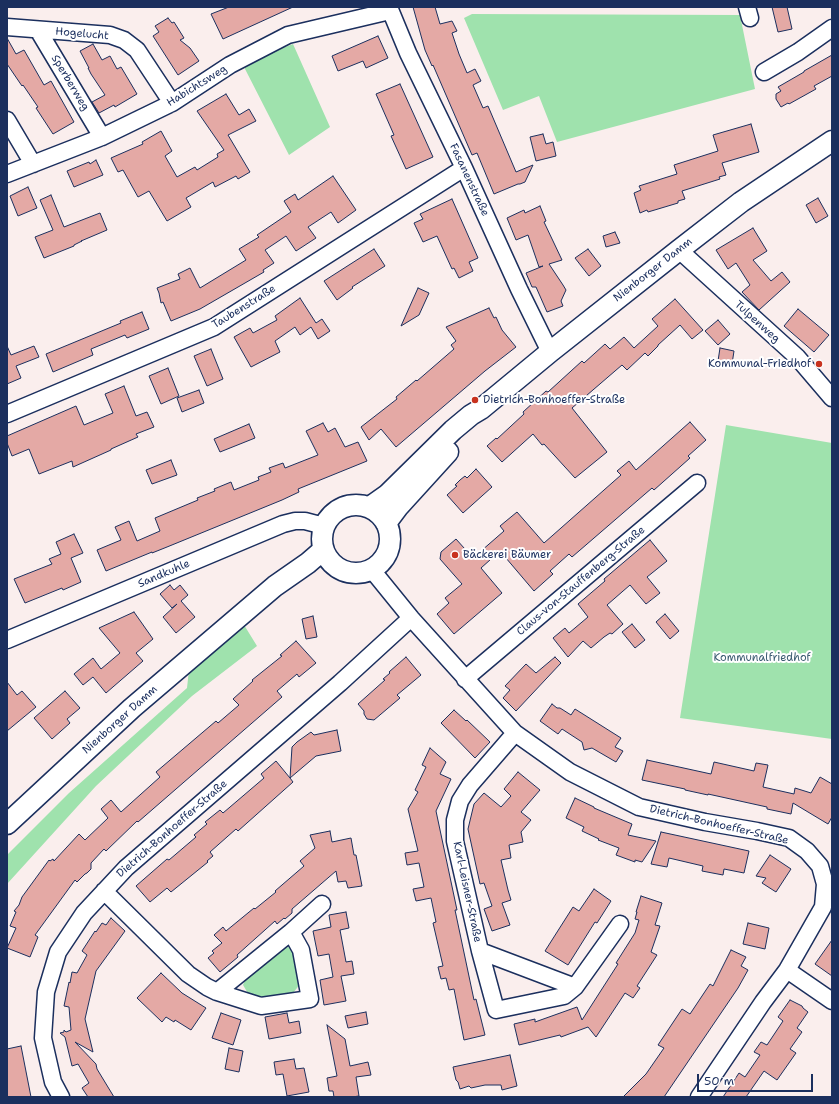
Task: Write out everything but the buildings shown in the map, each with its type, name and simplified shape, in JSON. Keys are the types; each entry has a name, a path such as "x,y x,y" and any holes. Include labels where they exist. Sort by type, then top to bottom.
{"street":[{"name":"Habichtsweg","path":"7,174 102,137 172,103 230,65 288,35 390,9"},
{"name":"Fasanenstraße","path":"390,9 408,53 464,168 519,289 550,352"},
{"name":"Hogelucht","path":"7,27 110,35 124,40 137,50 172,103"},
{"path":"764,72 798,52 832,28"},
{"name":"Sperberweg","path":"38,30 102,137"},
{"path":"7,120 34,164"},
{"name":"Nienborger Damm","path":"370,507 387,495 453,430 678,250 741,202 832,141"},
{"name":"Taubenstraße","path":"7,414 214,327 464,168"},
{"name":"Tulpenweg","path":"678,250 797,357 832,398"},
{"name":"Nienborger Damm","path":"386,523 398,507 475,421 481,409"},
{"name":"Claus-von-Stauffenberg-Straße","path":"465,679 696,483"},
{"path":"359,505 370,507 385,520 386,523 389,528 390,547 381,563 372,570 354,573 344,571 329,558 322,542 322,534 324,526 330,516 338,510 348,506 359,505"},
{"name":"Sandkuhle","path":"7,640 283,524 296,521 305,521 324,526"},
{"name":"Nienborger Damm","path":"7,824 132,708 236,618 275,586 304,566 329,558"},
{"name":"Dietrich-Bonhoeffer-Straße","path":"372,570 411,618 515,734 570,772 639,807 705,822 789,838 807,850 820,866 825,884 823,907 786,970 699,1097"},
{"name":"Dietrich-Bonhoeffer-Straße","path":"61,1097 53,1082 43,1038 46,992 58,952 84,913 126,868 340,684 411,618"},
{"name":"Karl-Leisner-Straße","path":"515,734 470,785 460,801 455,820 455,841 480,951 496,1010 564,996 575,987 620,924"},
{"path":"104,891 188,974 206,987 217,992 261,1006 310,998 301,950 291,932"},
{"path":"217,992 291,932 322,904"},
{"name":"Karl-Leisner-Straße","path":"480,951 575,987"},
{"path":"786,970 832,1001"}],"green space":[{"path":"472,14 740,15 755,89 557,142 539,96 503,110 464,18"},
{"path":"293,44 330,127 289,155 244,67 267,54"},
{"name":"Kommunalfriedhof","path":"726,425 832,443 832,739 680,718"},
{"path":"241,620 257,646 192,696 96,786 7,884 7,855 69,793 187,688 189,670"},
{"path":"289,947 296,955 301,983 293,993 263,998 249,995 243,985 247,976 278,949"}],"place":[{"name":"Kommunal-Friedhof","path":"819,364"},
{"name":"Dietrich-Bonhoeffer-Straße","path":"475,400"},
{"name":"Bäckerei Bäumer","path":"455,555"}]}
